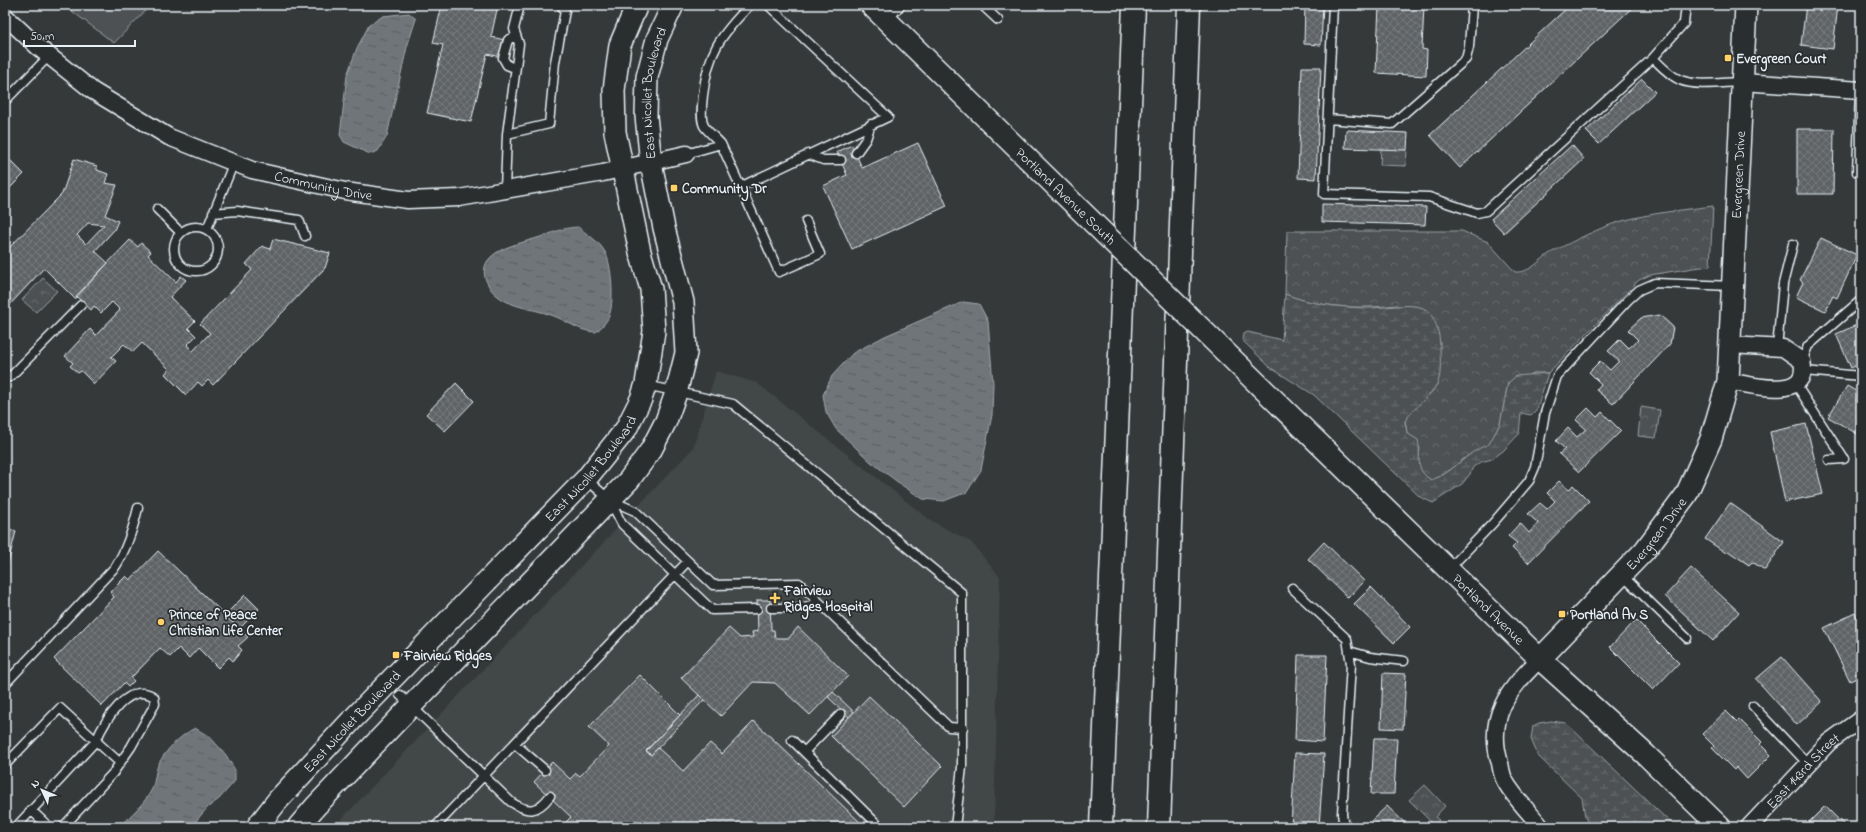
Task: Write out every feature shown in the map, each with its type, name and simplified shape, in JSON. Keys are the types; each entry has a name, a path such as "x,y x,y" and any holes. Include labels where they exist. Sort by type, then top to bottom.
{"highway":[{"path":"1101,827 1134,5"},
{"path":"1159,827 1189,5"}],"street":[{"name":"East Nicollet Boulevard","path":"257,827 278,800 351,721 586,479 626,429 641,399 646,384 654,331 651,289 640,252 615,132 614,90 620,46 637,5"},
{"name":"East Nicollet Boulevard","path":"298,827 406,700 629,480 651,450 666,421 676,392 686,353 683,302 664,228 651,163 646,116 648,77 657,39 672,5"},
{"name":"Portland Avenue South","path":"871,5 1261,387"},
{"name":"Evergreen Drive","path":"1540,659 1645,550 1686,494 1711,439 1728,381 1746,5"},
{"name":"Community Drive","path":"5,16 49,56 93,91 169,137 252,170 345,191 408,200 459,198 623,169 686,154"},
{"path":"1742,82 1860,90"},
{"path":"1728,381 1765,388 1790,387 1800,372 1783,348 1730,345"},
{"name":"Portland Avenue","path":"1261,387 1540,659 1646,755 1720,827"},
{"path":"1540,659 1518,680 1502,704 1496,729 1497,753 1505,781 1541,827"},
{"name":"East 143rd Street","path":"1749,827 1829,742 1861,719"}],"lane":[{"path":"505,190 507,134 519,44 514,29 520,5"},
{"path":"507,134 549,124 555,62 565,11 561,5"},
{"path":"750,5 726,30 714,49 705,77 702,106 704,125 721,144 779,272 820,254 806,221"},
{"path":"740,186 888,117 768,5"},
{"path":"887,21 901,5"},
{"path":"982,5 998,20"},
{"path":"1333,5 1324,194 1429,197 1477,213 1486,211 1653,58 1684,23 1686,5"},
{"path":"1328,119 1392,124 1466,59 1469,47 1472,5"},
{"path":"515,68 507,65 503,58 508,40 516,36"},
{"path":"5,101 49,56"},
{"path":"1653,58 1670,74 1681,80 1697,83 1742,82"},
{"path":"1857,172 1860,90"},
{"path":"856,153 866,139 871,124"},
{"path":"686,154 721,144"},
{"path":"808,154 823,160 841,160"},
{"path":"207,229 234,162"},
{"path":"157,209 181,233"},
{"path":"214,213 237,211 299,220 305,236"},
{"path":"193,227 207,229 217,240 218,255 210,267 196,272 182,266 174,254 174,246 181,233 193,227"},
{"path":"1777,348 1783,284 1793,244"},
{"path":"1449,570 1493,523 1529,481 1535,467 1545,413 1557,376 1628,300 1639,290 1655,283 1733,286"},
{"path":"1829,460 1844,459 1800,372 1808,346 1861,300"},
{"path":"5,375 10,377 81,305"},
{"path":"1800,372 1861,376"},
{"path":"646,384 733,404 962,593 962,767 955,827"},
{"path":"586,479 610,500 635,511 713,585 799,583 949,727 963,728"},
{"path":"610,500 622,524 712,610 757,609"},
{"path":"5,684 116,566 126,550 132,534 138,508"},
{"path":"435,827 688,561"},
{"path":"1621,575 1686,638"},
{"path":"1292,588 1347,639 1351,664 1342,814 1344,827"},
{"path":"771,608 800,608 820,603"},
{"path":"1349,651 1370,657 1404,661"},
{"path":"16,827 96,741 104,724 114,711 128,698 140,692 154,697 155,704 131,747 119,762 113,773 63,827"},
{"path":"406,700 511,802 529,810 536,809 544,804 550,796"},
{"path":"1753,706 1808,764"},
{"path":"5,765 60,708 119,762"},
{"path":"804,752 841,714"},
{"path":"792,740 880,827"},
{"path":"515,744 545,770"},
{"path":"32,810 49,827"}],"shaded area":[{"name":"Fairview Ridges Hospital","path":"716,371 757,383 930,520 971,542 1000,577 994,827 334,827 693,448"}],"green space":[{"path":"64,5 151,5 114,43"},
{"path":"1381,149 1407,150 1406,166 1380,165"},
{"path":"1713,206 1710,266 1650,275 1639,280 1548,373 1534,373 1508,383 1500,424 1489,445 1472,453 1446,473 1431,480 1420,470 1420,448 1407,433 1405,420 1414,408 1428,396 1438,383 1440,342 1397,305 1354,307 1326,305 1298,299 1285,294 1287,231 1462,231 1488,242 1515,272 1521,272 1531,268 1554,251 1604,227 1633,218 1678,210"},
{"path":"43,278 57,291 36,312 22,300"},
{"path":"1285,294 1314,303 1344,307 1371,308 1417,306 1423,308 1431,315 1436,325 1440,343 1440,376 1434,389 1405,421 1407,433 1418,440 1420,467 1425,476 1431,480 1446,473 1472,453 1489,444 1500,424 1508,383 1516,376 1548,373 1537,409 1531,415 1521,413 1519,434 1503,451 1492,459 1481,462 1473,467 1470,474 1462,484 1433,503 1420,497 1314,395 1271,368 1242,340 1243,334 1248,332 1282,340"},
{"path":"1641,407 1660,410 1656,438 1638,436"},
{"path":"1551,721 1566,723 1675,827 1590,827 1585,817 1582,798 1538,756 1531,739 1533,726 1539,723"},
{"path":"1425,785 1445,806 1435,817 1439,820 1434,825 1409,800"}],"water":[{"path":"409,13 416,19 407,47 387,136 378,151 370,154 344,142 340,135 347,75 357,48 369,25 383,16"},
{"path":"578,227 593,238 605,252 612,282 612,300 609,316 603,326 596,332 584,330 551,315 514,305 500,298 491,290 485,278 484,268 494,255 511,246 562,230"},
{"path":"963,302 979,304 988,321 993,384 992,415 981,470 967,492 944,501 923,499 871,462 836,429 826,412 823,395 832,376 853,353 885,336"},
{"path":"195,728 210,737 226,755 235,770 235,781 219,799 207,808 191,827 120,827 149,795 153,786 158,765 169,748"}],"building":[{"path":"442,5 498,5 491,37 505,40 501,57 487,54 471,122 427,113 443,45 433,43"},
{"path":"1305,5 1323,5 1321,45 1304,44"},
{"path":"1379,5 1424,5 1422,49 1427,50 1426,76 1376,73"},
{"path":"1570,5 1635,5 1460,168 1430,135"},
{"path":"1806,5 1838,5 1833,49 1801,45"},
{"path":"1302,67 1321,67 1316,179 1298,178"},
{"path":"1642,79 1655,92 1599,144 1586,131"},
{"path":"1797,129 1834,129 1833,194 1797,194"},
{"path":"1346,130 1408,133 1407,150 1345,148"},
{"path":"918,143 947,206 852,249 823,186 847,175 837,152 852,145 862,168"},
{"path":"1572,145 1584,159 1504,233 1491,219"},
{"path":"5,155 24,174 5,193"},
{"path":"74,159 97,166 97,170 108,174 105,183 117,185 105,215 118,221 114,230 95,251 108,263 75,299 44,268 5,310 5,252 62,194","holes":["88,223 104,225 86,244 77,235"]},
{"path":"1322,204 1426,207 1425,225 1322,222"},
{"path":"1821,238 1857,255 1837,298 1833,296 1825,311 1796,297 1803,282 1800,280"},
{"path":"273,239 330,253 325,268 213,385 208,380 202,386 198,382 186,395 165,374 169,369 142,343 133,352 124,344 111,357 116,361 94,384 81,371 78,373 70,366 73,363 65,356 90,329 96,335 120,310 112,302 101,313 94,306 91,310 76,296 130,240 138,247 141,243 151,252 148,255 176,282 181,276 186,280 170,297 195,321 188,328 196,336 187,345 193,351 210,333 200,324 252,270 246,264 262,246 270,249"},
{"path":"1660,315 1673,327 1670,344 1613,404 1596,390 1601,384 1589,372 1600,361 1610,370 1619,361 1608,351 1620,339 1629,348 1638,340 1628,330 1641,318"},
{"path":"1861,323 1861,363 1851,368 1836,334"},
{"path":"456,383 474,401 445,431 426,414"},
{"path":"1847,386 1861,394 1861,436 1828,417"},
{"path":"1588,408 1597,417 1602,412 1621,431 1579,472 1559,454 1565,449 1556,441 1568,428 1577,437 1586,429 1576,420"},
{"path":"1806,424 1823,494 1785,502 1770,432"},
{"path":"1559,481 1569,490 1573,485 1589,501 1528,563 1512,548 1517,543 1508,536 1520,523 1529,533 1538,523 1528,514 1540,503 1547,509 1555,501 1547,493"},
{"path":"1730,503 1784,542 1765,570 1752,562 1749,565 1728,551 1726,553 1705,539"},
{"path":"5,528 16,531 6,571 5,571"},
{"path":"1324,542 1364,581 1348,598 1308,559"},
{"name":"Prince of Peace Christian Life Center","path":"158,551 248,637 238,646 242,650 233,661 229,657 218,668 198,648 189,658 179,648 170,657 160,648 131,678 134,681 128,687 124,683 102,706 54,659 114,597 110,592 126,576 130,580"},
{"path":"1691,568 1739,612 1713,641 1665,596"},
{"path":"1371,587 1410,627 1394,643 1354,604"},
{"path":"245,595 259,609 239,629 225,615"},
{"path":"757,600 770,600 771,630 774,630 775,638 789,638 798,627 848,676 810,715 775,683 753,682 721,716 681,678 729,628 740,638 753,637 752,632 758,631"},
{"path":"1855,613 1861,625 1861,676 1850,681 1824,628"},
{"path":"1636,620 1679,663 1653,690 1610,647"},
{"path":"1298,655 1327,655 1323,742 1295,740"},
{"path":"1782,657 1822,702 1797,725 1756,679"},
{"path":"1383,673 1406,674 1403,729 1381,728"},
{"path":"640,675 680,715 646,751 651,755 658,748 683,771 710,743 722,754 754,721 865,827 561,827 571,817 534,782 552,762 570,779 576,773 580,776 609,746 589,727"},
{"path":"833,692 854,712 849,717 828,697"},
{"path":"699,695 704,700 651,755 646,751"},
{"path":"869,696 942,766 904,807 831,736"},
{"path":"1726,711 1737,722 1739,719 1762,742 1760,744 1771,755 1747,779 1736,767 1734,770 1712,748 1714,746 1702,734"},
{"path":"1374,738 1397,738 1394,794 1371,794"},
{"path":"1295,753 1324,754 1319,827 1291,827"},
{"path":"1387,806 1409,827 1377,827 1371,821"},
{"path":"1825,806 1846,827 1804,827"}],"place":[{"name":"Evergreen Court","path":"1728,58"},
{"name":"Community Dr","path":"674,188"},
{"name":"Fairview Ridges Hospital","path":"775,598"},
{"name":"Portland Av S","path":"1562,614"},
{"name":"Prince of Peace Christian Life Center","path":"161,622"},
{"name":"Fairview Ridges","path":"396,655"}]}
